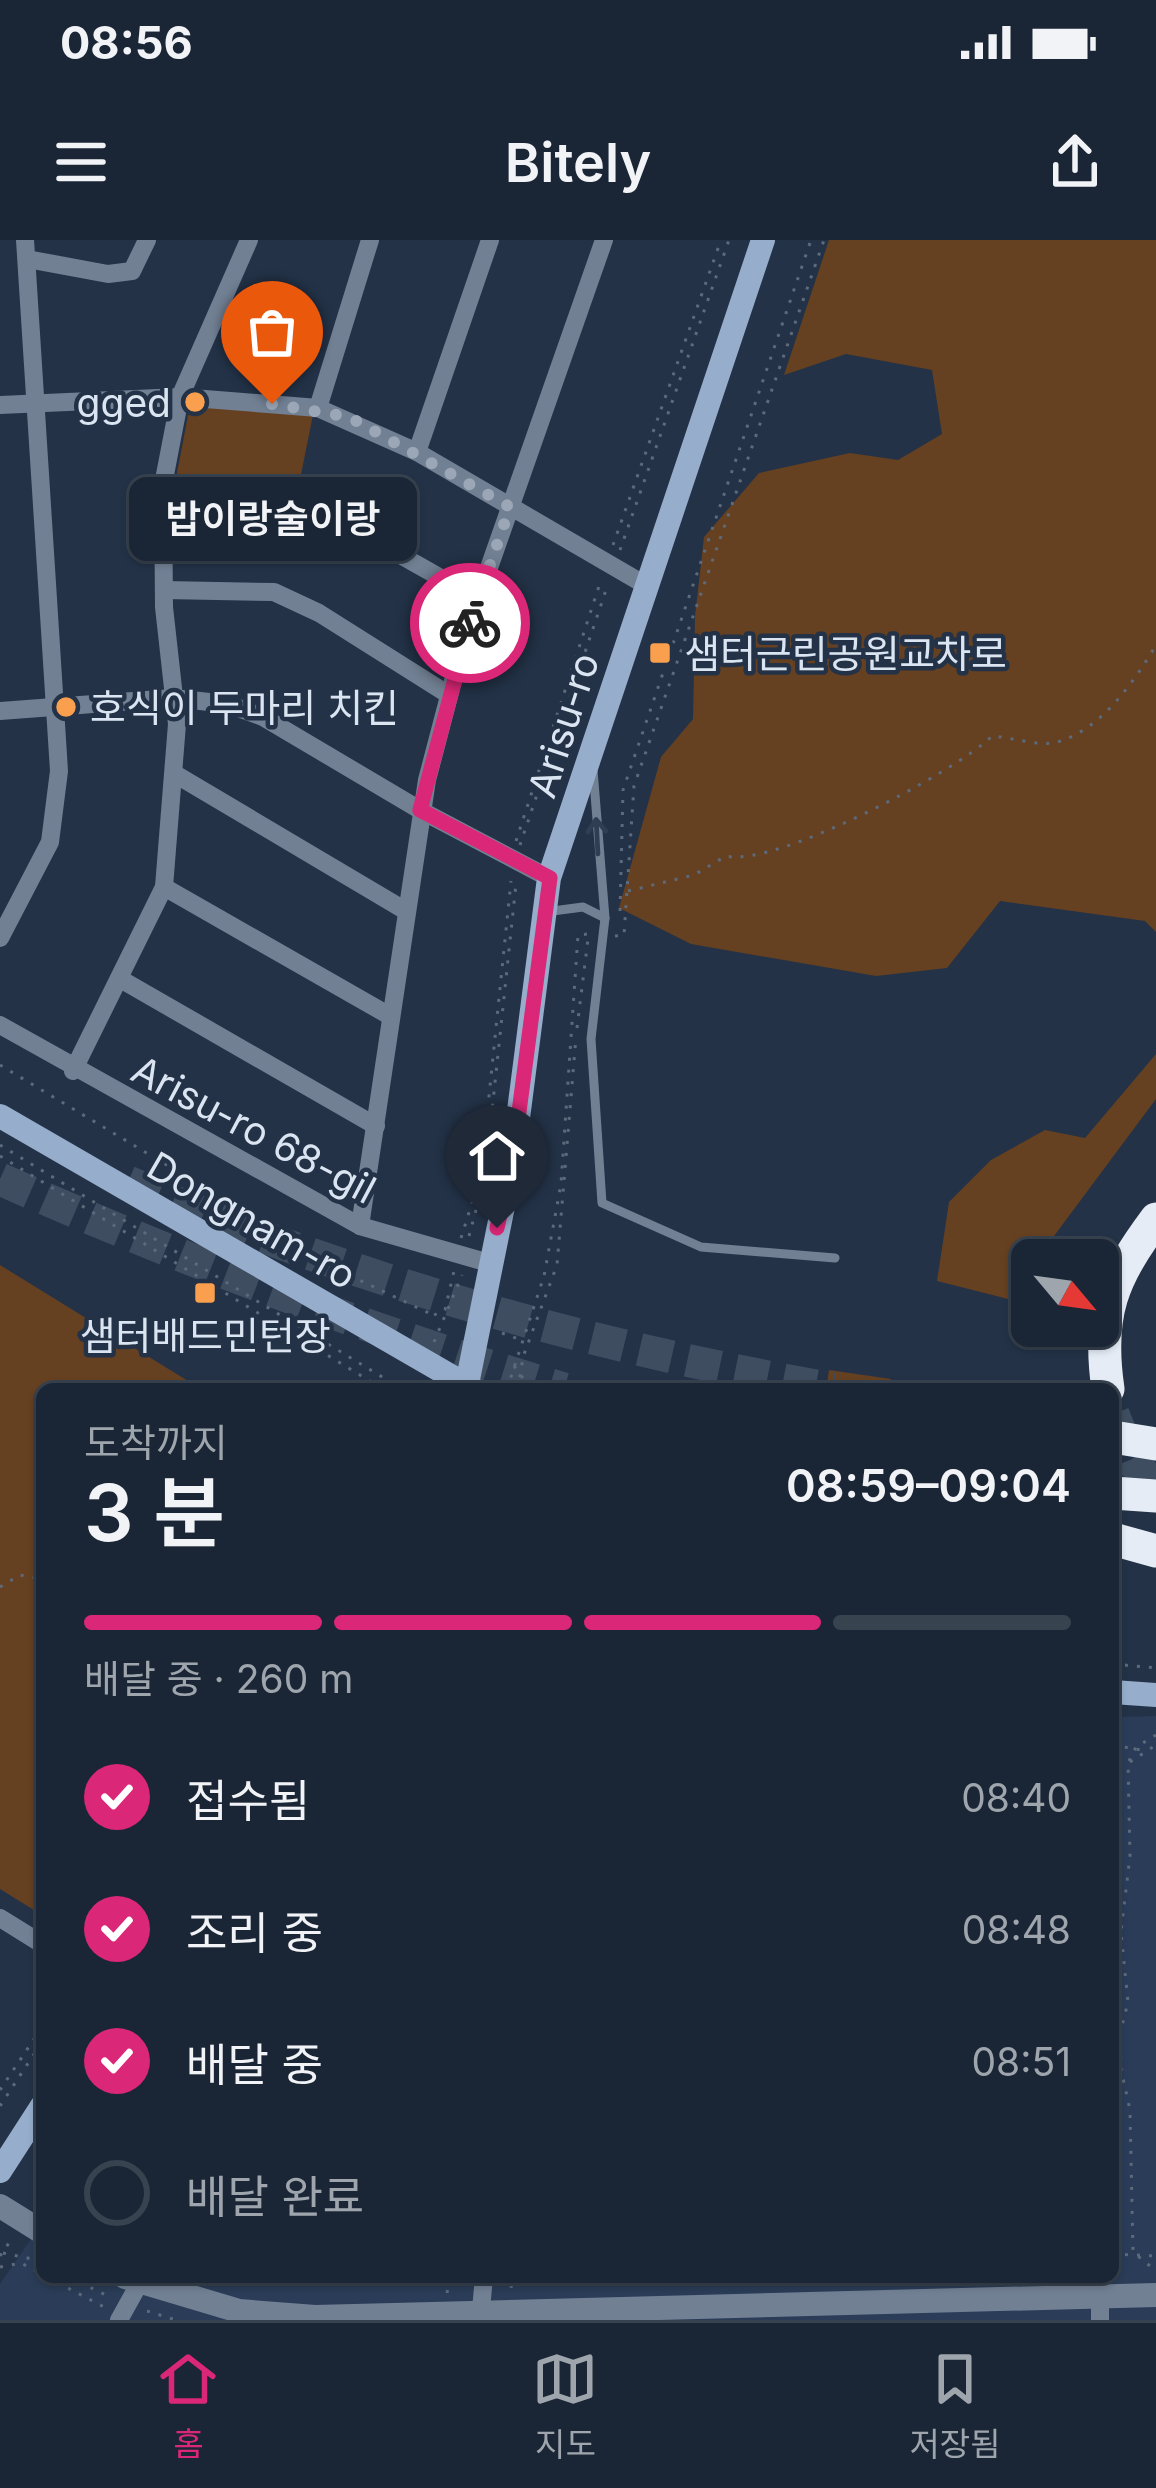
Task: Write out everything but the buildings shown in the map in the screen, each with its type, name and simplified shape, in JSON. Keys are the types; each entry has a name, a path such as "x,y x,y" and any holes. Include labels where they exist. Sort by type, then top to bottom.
{"highway":[{"path":"1108,1383 1103,1322 1120,1269 1156,1219"},
{"path":"1119,1424 1156,1422"},
{"path":"1119,1438 1156,1444"},
{"path":"1119,1493 1156,1496"},
{"path":"1119,1541 1156,1552"}],"main road":[{"name":"Arisu-ro","path":"468,1383 477,1260 513,1157 550,878 763,240"},
{"name":"Dongnam-ro","path":"0,1116 459,1383"},
{"path":"1119,1692 1156,1695"},
{"path":"0,2170 36,2115"}],"street":[{"path":"0,938 50,842 59,771 32,405 26,250 108,274 131,271 147,240"},
{"path":"74,1071 164,887 176,774 164,590 163,485 180,397 249,240"},
{"path":"317,408 370,240"},
{"path":"417,452 490,240"},
{"path":"360,1226 420,810 478,599 604,240"},
{"path":"0,405 180,397 317,408 417,452 647,586"},
{"path":"163,485 297,508 365,535 478,599"},
{"path":"164,590 274,592 320,613 449,695"},
{"path":"0,711 173,698 227,704 262,717 420,810 550,878"},
{"path":"176,774 406,911"},
{"path":"164,887 390,1016"},
{"path":"122,980 376,1126"},
{"name":"Arisu-ro 68-gil","path":"0,1025 74,1071 360,1226 477,1260"},
{"path":"0,1918 36,1939"},
{"path":"0,2206 36,2228"},
{"path":"120,2318 131,2283"},
{"path":"142,2283 239,2311 315,2319 798,2311 1156,2295"},
{"path":"480,2316 483,2283"}],"lane":[{"path":"592,753 605,918 591,1039 602,1204 701,1247 835,1258"},
{"path":"545,912 583,907 605,918"}],"path":[{"path":"0,1065 355,1278 434,1315 451,1312 477,1260 522,829 729,240"},
{"path":"519,1383 557,1265 584,940 620,932 623,790 812,240"},
{"path":"509,1383 544,1276 561,1184 578,934 624,935 634,785 824,240"},
{"path":"627,891 694,875 725,856 743,860 803,842 969,758 992,736 1054,744 1085,728 1113,703 1156,645"},
{"path":"0,1145 392,1383"},
{"path":"0,1156 373,1383"},
{"path":"514,1366 526,1383"},
{"path":"0,1587 20,1575 36,1579"},
{"path":"1119,1665 1156,1668"},
{"path":"1156,1735 1135,1749 1128,1763 1130,1856 1121,1932 1128,2002 1120,2034 1130,2110 1133,2252 1156,2271"},
{"path":"1119,1745 1146,1751"},
{"path":"1128,1763 1156,1745"},
{"path":"0,2090 36,2036"},
{"path":"0,2106 36,2051"},
{"path":"1,2254 10,2251 36,2259"},
{"path":"1119,2253 1156,2256"},
{"path":"0,2267 21,2264 36,2272"},
{"path":"58,2283 120,2318"},
{"path":"266,2283 296,2283"}],"shaded area":[{"path":"829,240 1156,240 1156,932 1145,921 1000,901 947,968 876,976 691,944 619,908 661,757 693,719 695,616 704,537 759,473 850,453 898,460 942,434 932,370 846,354 784,375"},
{"path":"192,395 314,410 295,504 175,483"},
{"path":"1156,1054 1156,1099 1052,1239 1011,1239 1011,1300 937,1281 949,1202 991,1160 1045,1130 1085,1138"},
{"path":"0,1265 191,1383 36,1383 36,1911 0,1889"},
{"path":"829,1370 891,1379 891,1383 827,1383"},
{"path":"1156,1716 1156,2320 0,2320 0,2284 36,2232 36,2283 1119,2283 1119,1717"}],"tunnel":[{"path":"0,1179 279,1293 545,1383"},
{"path":"128,1182 387,1280 563,1331 801,1383"},
{"path":"1119,1429 1131,1460 1156,1488"}],"way so far":[{"path":"272,404 349,417 510,507 470,623"}],"place":[{"name":"gged","path":"195,402"},
{"name":"밥이랑술이랑","path":"272,404"},
{"name":"샘터근린공원교차로","path":"660,653"},
{"name":"호식이 두마리 치킨","path":"66,707"},
{"name":"샘터배드민턴장","path":"205,1293"}],"route":[{"path":"470,623 420,810 550,878 513,1157 497,1228"}]}
